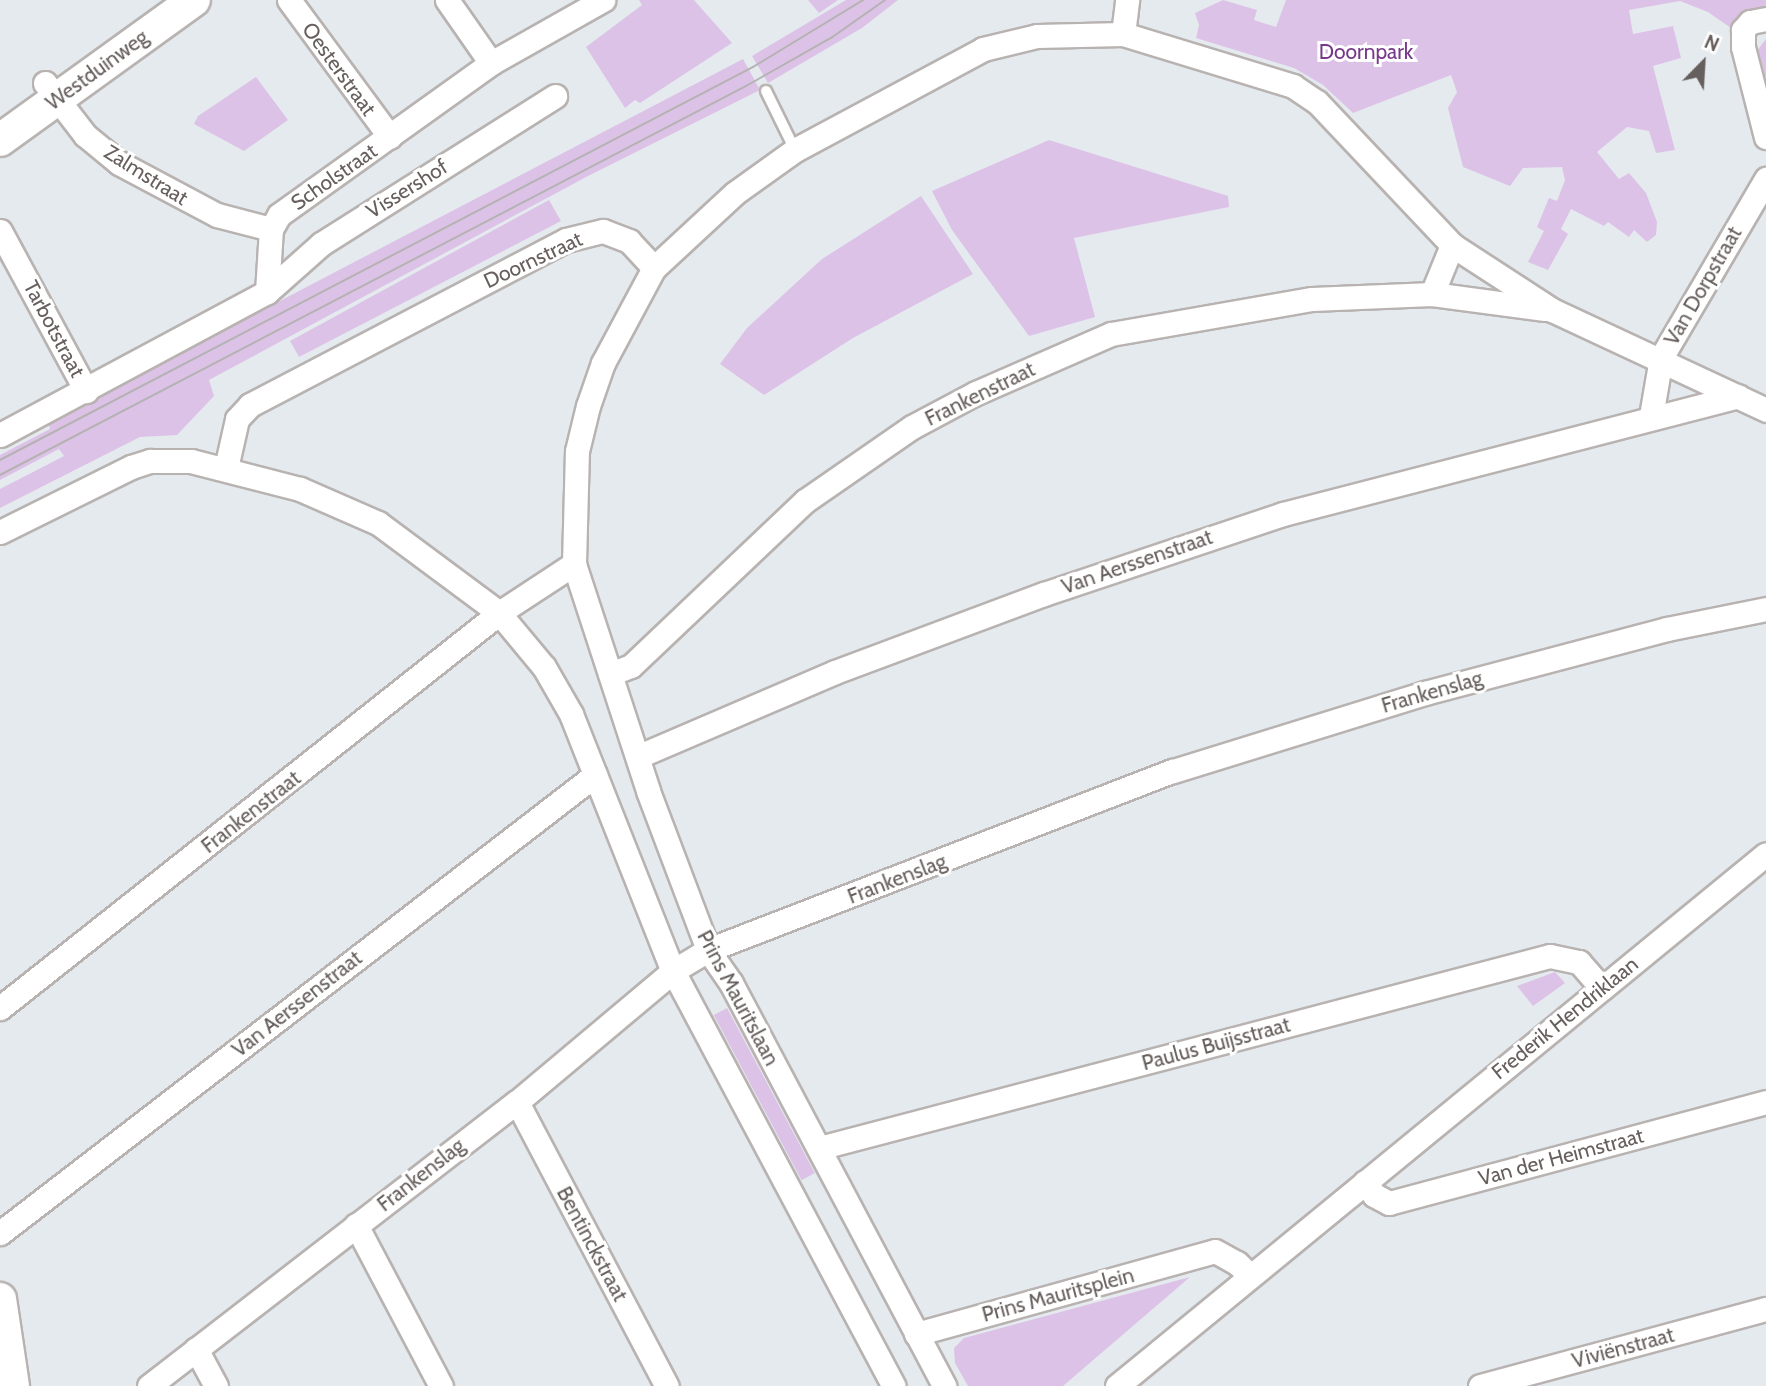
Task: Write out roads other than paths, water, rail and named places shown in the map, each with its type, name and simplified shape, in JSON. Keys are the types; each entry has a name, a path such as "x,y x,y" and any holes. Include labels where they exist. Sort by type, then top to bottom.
{"main road":[{"name":"Westduinweg","path":"0,140 50,91 161,0"},
{"name":"Westduinweg","path":"0,115 50,91 194,0"},
{"path":"0,1299 13,1386"}],"street":[{"name":"Oesterstraat","path":"289,0 390,138"},
{"path":"447,0 491,63"},
{"name":"Scholstraat","path":"271,229 279,215 390,138 491,63 603,0"},
{"path":"1123,34 1127,0"},
{"path":"1766,19 1751,22 1743,30 1743,47 1766,137"},
{"path":"654,268 735,193 795,150 983,49 1037,36 1123,34 1293,86 1317,103 1452,245 1552,310 1661,358 1766,410"},
{"name":"Zalmstraat","path":"50,91 85,135 164,190 217,215 271,229"},
{"name":"Vissershof","path":"267,292 321,244 555,96"},
{"name":"Van Dorpstraat","path":"1661,358 1766,178"},
{"path":"0,435 267,292 271,229"},
{"name":"Tarbotstraat","path":"0,231 86,391"},
{"name":"Doornstraat","path":"226,468 237,419 250,405 566,240 603,231 629,241 654,268"},
{"path":"1432,294 1452,245"},
{"name":"Prins Mauritslaan","path":"654,268 603,363 588,406 577,451 574,564 708,950 731,983 916,1334"},
{"name":"Frankenstraat","path":"610,674 631,666 805,501 912,427 976,393 1111,334 1312,299 1432,294 1552,310"},
{"path":"1651,416 1661,358"},
{"name":"Van Aerssenstraat","path":"639,756 835,671 1044,594 1283,514 1651,416 1738,397"},
{"path":"0,533 70,495 150,461 191,461 226,468"},
{"name":"Prins Mauritslaan","path":"226,468 300,489 378,523 499,613 561,695 596,775 673,971 894,1386"},
{"path":"499,613 574,564"},
{"name":"Frankenslag","path":"149,1386 517,1102 673,971 708,950 1174,771 1424,693 1667,629 1766,609"},
{"name":"Frankenstraat","path":"0,1008 499,613"},
{"name":"Van Aerssenstraat","path":"0,1233 596,775"},
{"name":"Frederik Hendriklaan","path":"1365,1182 1766,854"},
{"name":"Paulus Buijsstraat","path":"819,1148 1550,956 1579,962 1602,988"},
{"name":"Bentinckstraat","path":"517,1102 667,1386"},
{"name":"Van der Heimstraat","path":"1365,1182 1374,1195 1389,1203 1766,1102"},
{"path":"1117,1386 1365,1182"},
{"path":"356,1225 441,1386"},
{"name":"Prins Mauritsplein","path":"916,1334 1215,1251 1237,1262 1250,1276"},
{"name":"Viviënstraat","path":"1480,1386 1766,1309"},
{"path":"916,1334 944,1386"},
{"path":"196,1349 216,1386"}],"lane":[{"path":"766,92 795,150"}],"tram line":[{"path":"0,460 753,67 863,0"},
{"path":"0,475 746,86 831,38 885,0"}],"park label":[{"name":"Doornpark","path":"1366,52"}]}
